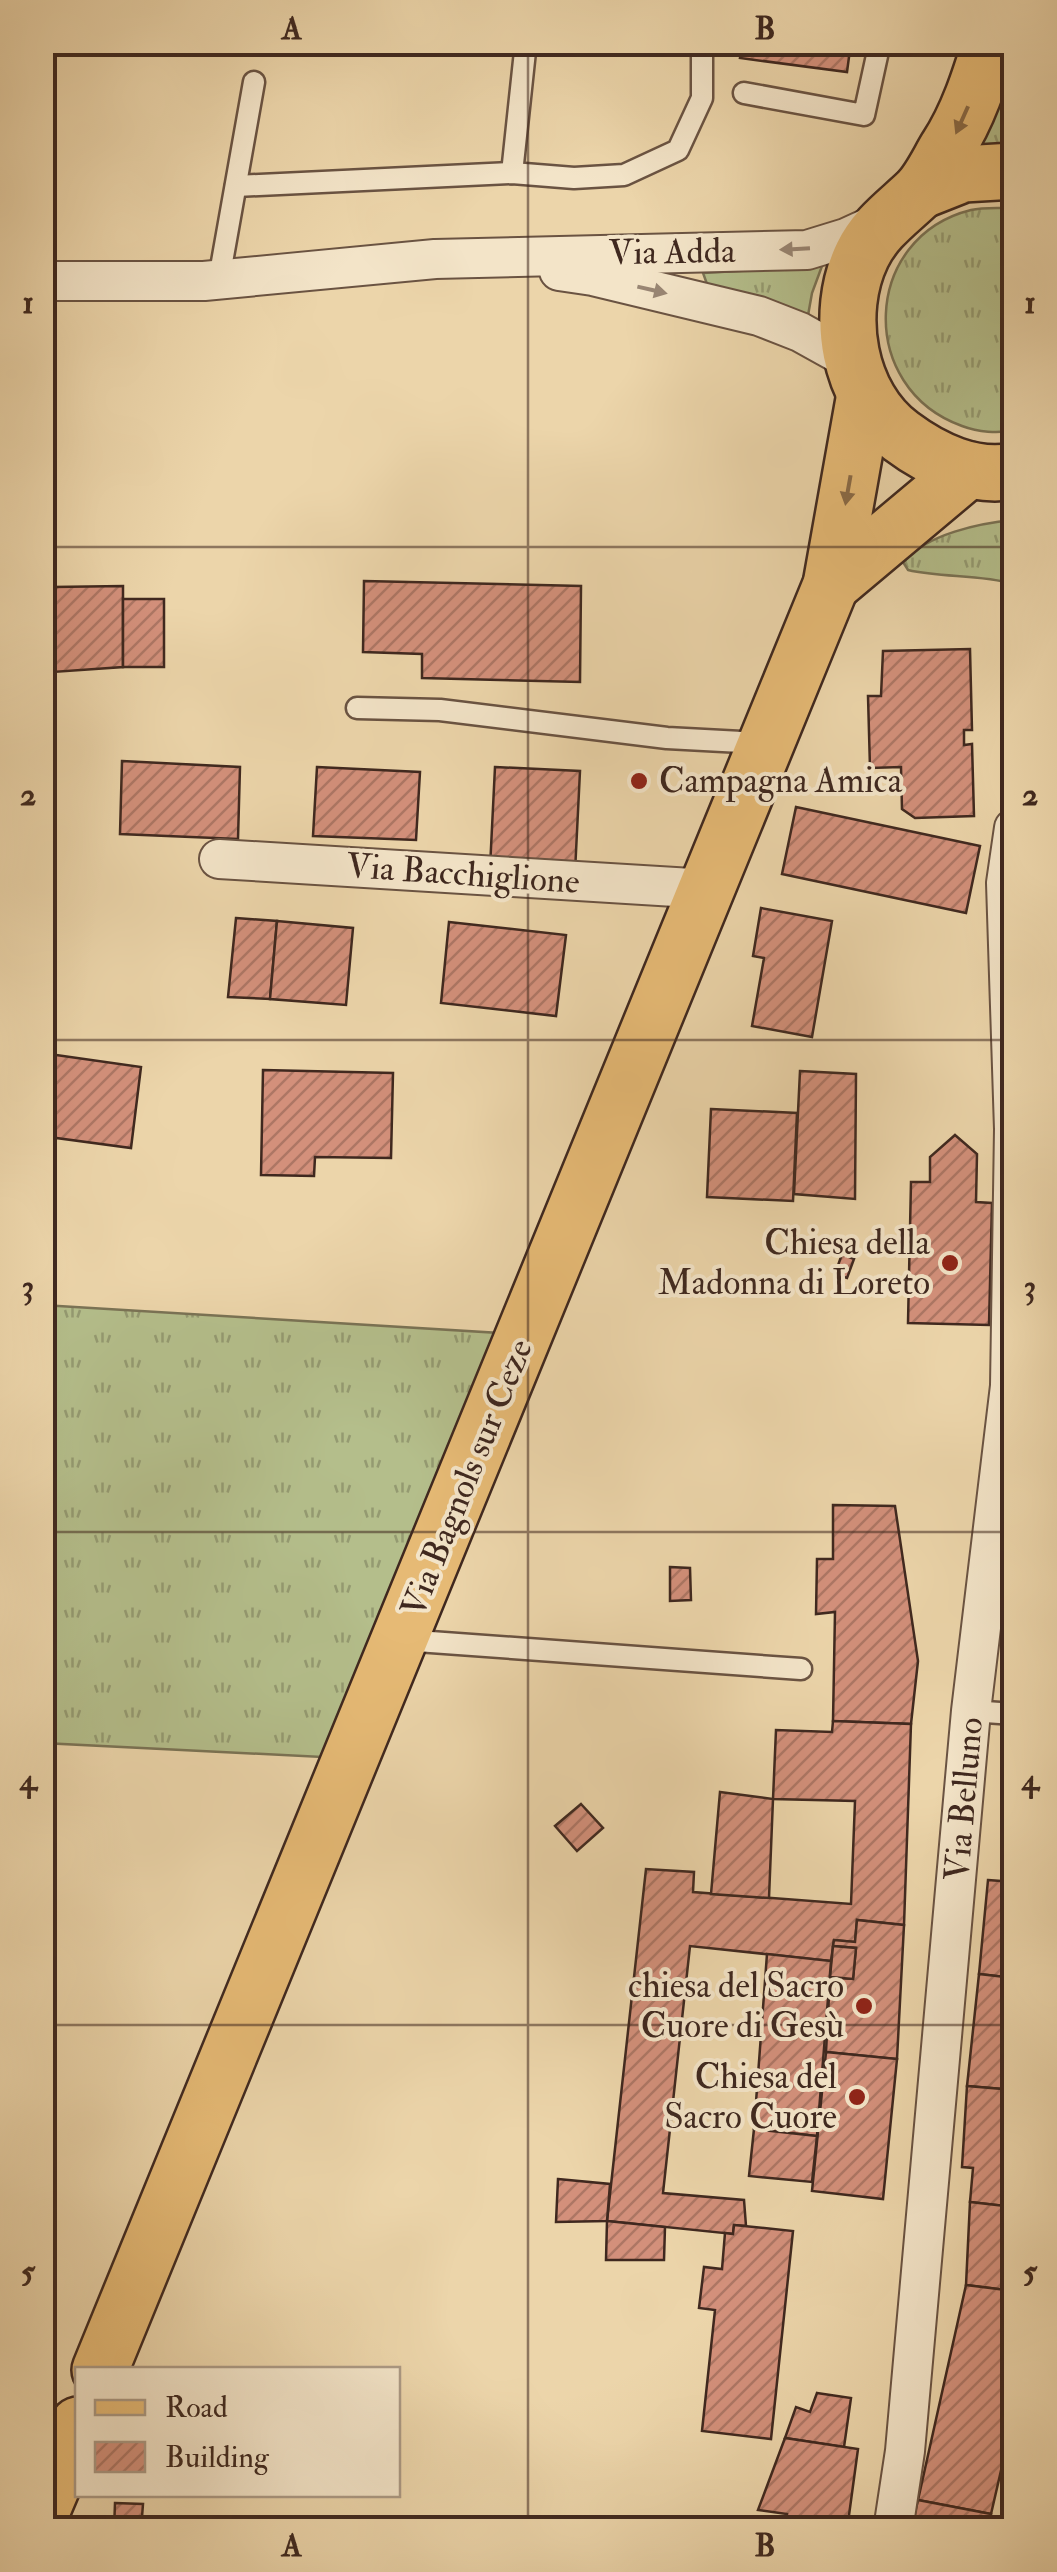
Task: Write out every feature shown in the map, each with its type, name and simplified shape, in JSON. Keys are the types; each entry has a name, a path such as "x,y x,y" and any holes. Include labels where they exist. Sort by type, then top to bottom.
{"main road":[{"path":"991,471 926,455 891,429 860,378 849,347 849,297 862,255 958,130 992,42"},
{"path":"903,205 963,174 1014,171"},
{"name":"Via Bagnols sur Ceze","path":"101,2367 831,585 860,378"},
{"name":"Via Bagnols sur Ceze","path":"831,585 991,471"},
{"path":"42,2510 75,2432"}],"street":[{"name":"Via Adda","path":"42,281 219,279 452,259 808,250 846,238 903,205"},
{"name":"Via Adda","path":"452,259 593,276 710,302 786,327 860,378"},
{"name":"Via Belluno","path":"893,2530 905,2451 972,1711 1010,1386 1014,1128 1006,883 1014,830"},
{"name":"Via Bacchiglione","path":"218,859 708,889"}],"lane":[{"path":"512,174 526,42"},
{"path":"236,186 512,174 574,178 624,174 678,150 702,98 702,42"},
{"path":"744,93 864,115 880,42"},
{"path":"219,279 254,82"},
{"path":"357,708 440,710 667,738 767,743"},
{"path":"400,1640 801,1670"},
{"path":"972,1711 1014,1714"}],"green space":[{"path":"1014,43 1014,156 961,156"},
{"path":"1014,209 1014,430 988,432 962,426 927,407 903,380 890,348 886,314 892,280 909,250 935,225 971,210"},
{"path":"822,266 807,321 707,284 703,273"},
{"path":"1014,520 1014,584 908,570 903,562 940,537 970,527"},
{"path":"42,1305 499,1333 322,1757 43,1743"}],"building":[{"path":"564,42 649,42 649,49 564,49"},
{"path":"743,42 851,42 847,72 740,58"},
{"path":"364,581 581,586 580,682 422,678 422,654 363,652"},
{"path":"123,586 123,667 53,672 53,587"},
{"path":"123,599 164,599 164,667 123,667"},
{"path":"970,649 972,730 964,730 964,745 972,744 974,816 915,818 902,809 901,767 870,768 868,696 881,696 883,651"},
{"path":"122,761 240,767 238,839 120,834"},
{"path":"317,767 420,772 416,840 313,836"},
{"path":"495,767 580,771 575,872 490,868"},
{"path":"796,807 980,846 966,913 782,874"},
{"path":"761,908 832,921 812,1037 752,1026 764,958 753,956"},
{"path":"236,918 277,921 270,999 228,997"},
{"path":"277,921 353,928 346,1005 270,999"},
{"path":"449,922 566,935 556,1016 441,1003"},
{"path":"42,1053 141,1067 131,1148 56,1138 51,1177 42,1176"},
{"path":"263,1070 393,1073 391,1158 315,1157 314,1176 261,1175"},
{"path":"800,1071 856,1074 855,1199 794,1194"},
{"path":"711,1109 797,1113 793,1201 707,1197"},
{"name":"Chiesa della Madonna di Loreto","path":"955,1135 977,1154 976,1202 992,1203 989,1325 908,1323 911,1182 930,1182 930,1157"},
{"path":"842,1254 854,1259 847,1278 835,1274"},
{"path":"1014,1500 1014,1614 1007,1614 1009,1544"},
{"path":"833,1505 895,1506 918,1661 911,1724 833,1721 835,1612 816,1614 817,1559 833,1559"},
{"path":"670,1567 690,1568 691,1600 670,1601"},
{"path":"833,1721 911,1724 904,1925 857,1920 855,1942 834,1940 831,1961 690,1946 663,2193 744,2200 746,2226 734,2225 733,2234 607,2221 646,1869 694,1872 693,1892 851,1904 855,1801 773,1799 776,1730 832,1732"},
{"path":"720,1792 773,1799 769,1898 711,1894"},
{"path":"581,1804 603,1828 577,1851 555,1826"},
{"path":"988,1880 1014,1882 1014,1978 979,1974"},
{"name":"chiesa del Sacro Cuore di Gesù","path":"857,1920 904,1925 897,2059 826,2052 830,1977 853,1979 856,1948 833,1946 834,1940 855,1942"},
{"path":"833,1946 856,1948 853,1979 830,1977"},
{"path":"767,1954 831,1961 817,2136 754,2129"},
{"path":"979,1974 1014,1978 1014,2090 967,2086"},
{"name":"Chiesa del Sacro Cuore","path":"826,2052 897,2059 883,2199 812,2191"},
{"path":"967,2086 1014,2090 1014,2207 970,2202 973,2168 962,2167"},
{"path":"754,2129 817,2136 812,2182 749,2176"},
{"path":"558,2179 610,2184 607,2221 556,2222"},
{"path":"970,2202 1014,2207 1014,2291 966,2285"},
{"path":"607,2221 665,2227 664,2260 606,2260"},
{"path":"734,2225 793,2231 771,2439 702,2431 715,2310 699,2308 704,2267 722,2269 725,2233 733,2234"},
{"path":"966,2285 1014,2291 1014,2414 991,2514 918,2500"},
{"path":"817,2393 851,2398 844,2447 785,2438 796,2407 810,2412"},
{"path":"785,2438 858,2449 847,2530 785,2530 787,2514 758,2510"},
{"path":"918,2500 991,2514 988,2530 911,2530"},
{"path":"115,2503 143,2504 141,2530 114,2530"}],"place":[{"name":"Campagna Amica","path":"639,781"},
{"name":"Chiesa della Madonna di Loreto","path":"950,1263"},
{"name":"chiesa del Sacro Cuore di Gesù","path":"864,2006"},
{"name":"Chiesa del Sacro Cuore","path":"857,2097"}]}
